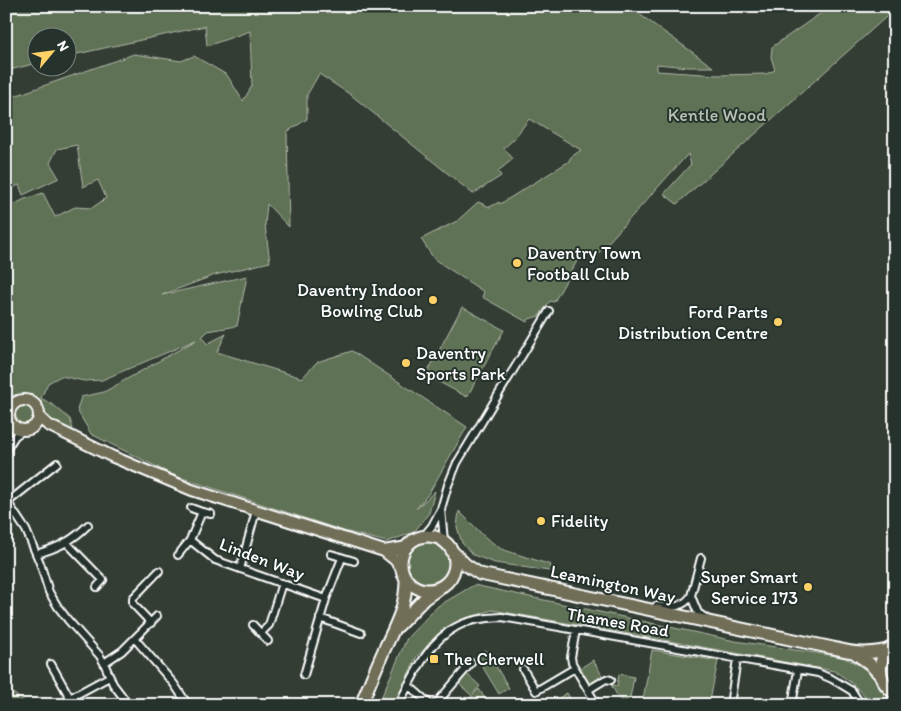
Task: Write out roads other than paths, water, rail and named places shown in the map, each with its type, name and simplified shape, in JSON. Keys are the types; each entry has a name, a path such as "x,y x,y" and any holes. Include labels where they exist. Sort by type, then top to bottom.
{"highway":[{"path":"361,705 388,641 395,630 424,599 440,588 450,580 454,574 455,559 452,551 444,541 426,536 412,541 406,547 401,557 401,567 406,580 412,586 423,590 431,591 440,588"},
{"name":"Leamington Way","path":"452,551 466,565 480,574"},
{"name":"Leamington Way","path":"450,580 461,576 480,574 856,654 876,653 891,647"},
{"path":"395,630 404,603 406,580"},
{"path":"881,676 882,659 891,647"},
{"name":"Leamington Way","path":"856,654 869,664 895,693"}],"main road":[{"path":"23,400 30,401 37,407 37,421 30,429 19,431 10,421 9,409 23,400"},
{"path":"37,421 111,456 192,490 384,551 401,567"},
{"path":"384,551 406,547"}],"street":[{"path":"423,537 442,509 448,485 457,463 549,311"},
{"path":"6,450 19,431"},
{"path":"52,465 7,501 26,530 49,592 58,607 100,656 113,684 130,705"},
{"path":"191,508 211,514"},
{"path":"442,509 444,541"},
{"path":"240,569 256,511"},
{"path":"178,555 190,540 202,512"},
{"path":"36,554 54,550 88,525"},
{"name":"Linden Way","path":"190,540 215,560 326,599"},
{"path":"66,542 103,580 96,587"},
{"path":"331,554 354,561"},
{"path":"304,675 326,599 342,558"},
{"path":"637,607 680,607 691,596 701,558"},
{"path":"151,623 133,604 133,598 159,571"},
{"path":"261,633 268,625 282,582"},
{"path":"691,596 698,613 712,623"},
{"path":"104,663 135,640 157,616"},
{"name":"Thames Road","path":"398,705 426,655 455,627 473,620 502,617 818,672 852,691 861,705"},
{"path":"320,618 361,633"},
{"path":"253,625 268,641"},
{"path":"576,630 571,657 572,664 597,705"},
{"path":"135,640 174,684 188,705"},
{"path":"730,705 737,659"},
{"path":"435,705 471,663"},
{"path":"51,664 72,702 110,677"},
{"path":"524,668 536,691 574,668"},
{"path":"792,705 798,670"},
{"path":"588,690 606,679 611,680"},
{"path":"408,685 431,705"}],"place":[{"name":"Daventry Town Football Club","path":"517,263"},
{"name":"Daventry Indoor Bowling Club","path":"433,300"},
{"name":"Ford Parts Distribution Centre","path":"778,322"},
{"name":"Daventry Sports Park","path":"406,363"},
{"name":"Fidelity","path":"541,521"},
{"name":"Super Smart Service 173","path":"808,587"},
{"name":"The Cherwell","path":"434,659"}],"park label":[{"name":"Kentle Wood","path":"717,115"}]}
